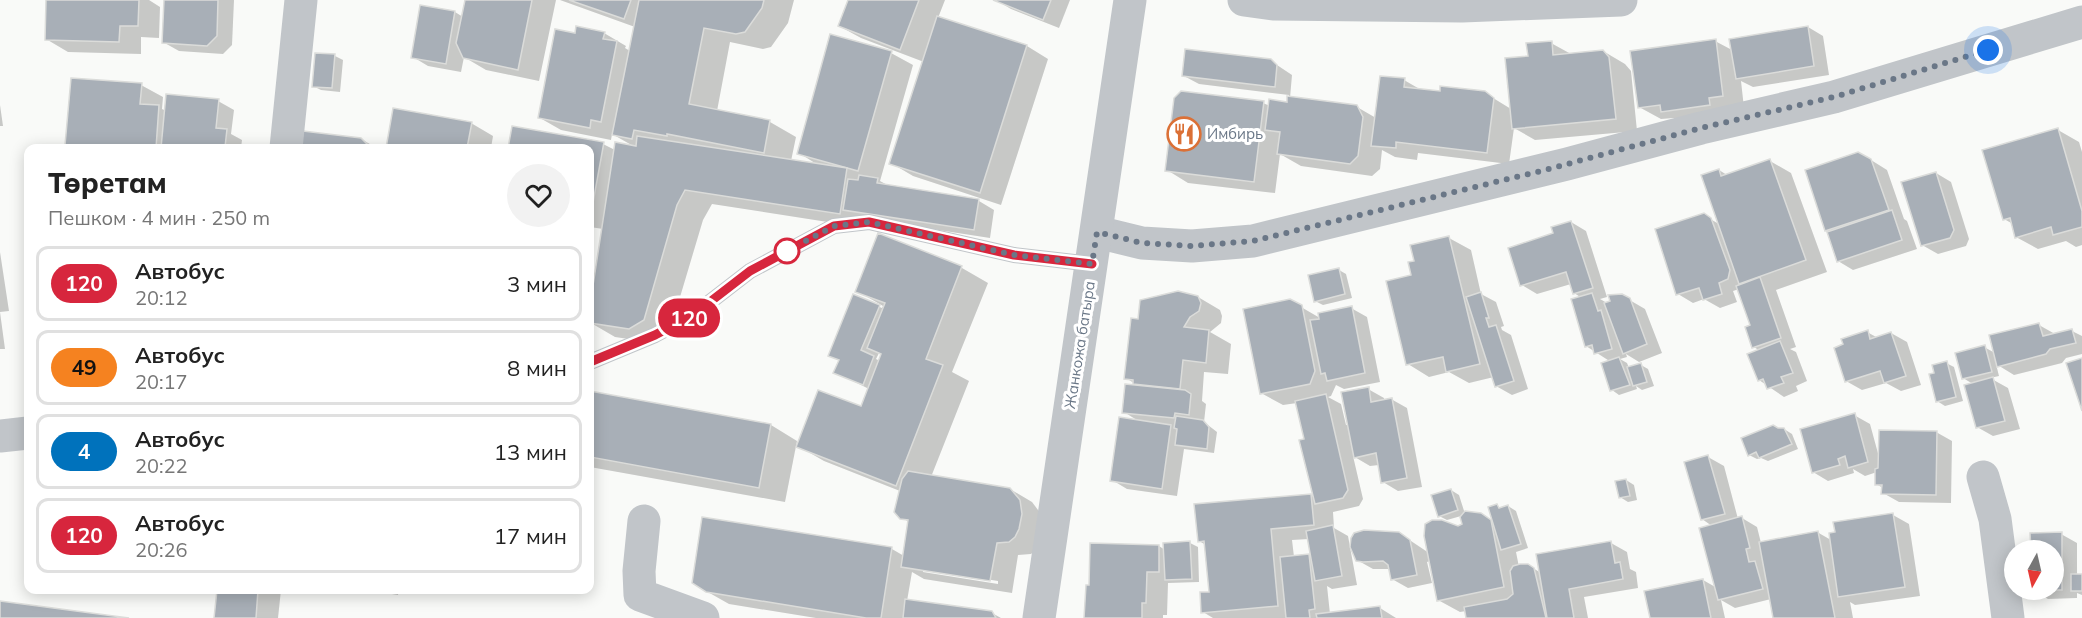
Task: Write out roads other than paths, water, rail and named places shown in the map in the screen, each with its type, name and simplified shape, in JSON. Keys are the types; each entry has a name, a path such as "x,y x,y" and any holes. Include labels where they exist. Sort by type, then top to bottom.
{"street":[{"path":"286,144 301,0"},
{"name":"Жанкожа батыра","path":"1039,618 1130,0"},
{"path":"1244,0 1273,4 1462,6 1620,0"},
{"path":"1097,232 1142,243 1192,246 1253,241 1545,170 1701,128 1834,97 2082,22"},
{"path":"0,436 24,433"},
{"path":"1983,477 1995,519 2008,618"},
{"path":"644,521 639,571 640,596 703,618"}],"lane":[{"path":"594,360 655,335 693,315 750,271 834,226 869,222 1014,255 1092,264"}],"place":[{"name":"Имбирь","path":"1184,134"}]}
